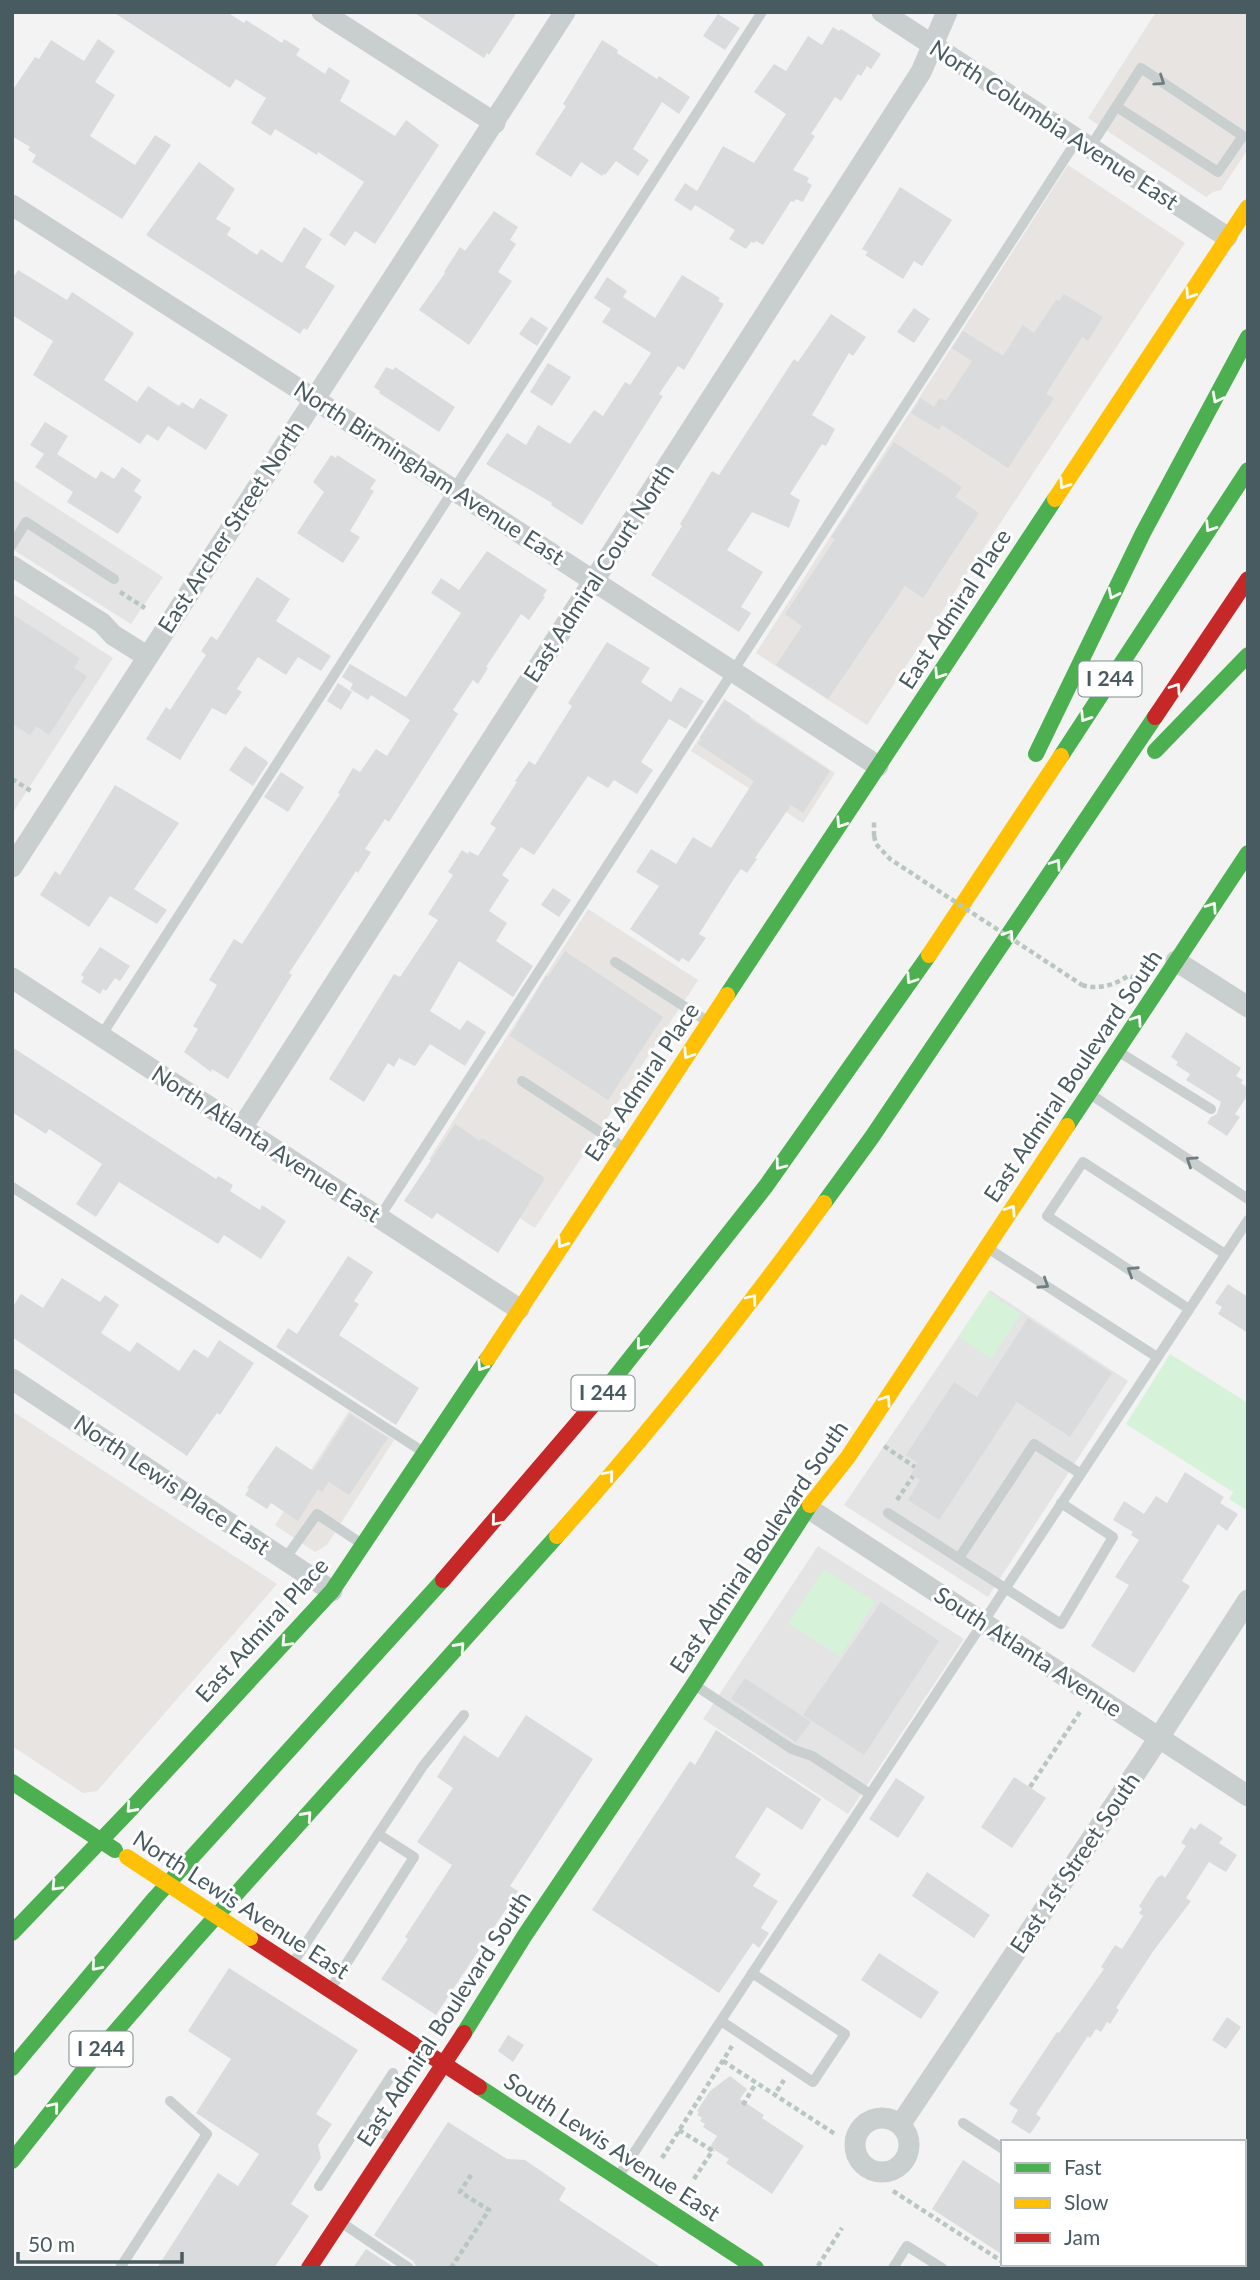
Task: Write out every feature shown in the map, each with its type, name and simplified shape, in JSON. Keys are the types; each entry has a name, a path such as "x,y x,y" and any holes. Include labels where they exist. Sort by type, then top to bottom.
{"main road":[{"name":"East Admiral Place","path":"12,1933 332,1591 1248,207"},
{"path":"1031,766 1143,533 1248,337"},
{"name":"I 244","path":"12,2068 214,1830 476,1545 593,1406 699,1272 789,1154 871,1038 1248,470"},
{"name":"I 244","path":"12,2161 119,2028 537,1560 775,1270 872,1137 1248,579"},
{"path":"1083,825 1248,655"},
{"path":"972,888 1019,790"},
{"name":"East Admiral Boulevard South","path":"309,2268 444,2065 525,1935 694,1684 808,1508 848,1457 1248,853"},
{"name":"North Lewis Avenue East","path":"12,1782 444,2065"},
{"name":"South Lewis Avenue East","path":"444,2065 755,2268"}],"street":[{"path":"322,12 495,122"},
{"name":"East Archer Street North","path":"12,867 565,12"},
{"name":"North Columbia Avenue East","path":"882,12 1227,237"},
{"name":"East Admiral Court North","path":"242,1129 921,72 947,12"},
{"name":"North Birmingham Avenue East","path":"16,215 314,398 878,766"},
{"path":"12,566 102,623 113,635 148,657"},
{"path":"1177,961 1248,1007"},
{"name":"North Atlanta Avenue East","path":"12,978 519,1309"},
{"name":"North Lewis Place East","path":"12,1379 332,1591"},
{"name":"South Atlanta Avenue","path":"808,1508 1248,1796"},
{"name":"East 1st Street South","path":"900,2125 1248,1600"}],"lane":[{"path":"100,1036 455,490 761,12"},
{"path":"379,1218 733,672 1083,144 1117,107 1142,68 1243,136 1218,172 1117,107"},
{"path":"12,545 26,522 114,579"},
{"path":"615,962 709,1022"},
{"path":"1117,1050 1211,1109"},
{"path":"522,1081 625,1148"},
{"path":"1088,1093 1248,1199"},
{"path":"1189,1308 1048,1216 1083,1162 1226,1254"},
{"path":"12,1187 425,1453"},
{"path":"617,2178 1248,1220"},
{"path":"986,1247 1157,1357"},
{"path":"959,1558 1034,1444 1081,1474"},
{"path":"888,1513 1061,1624 1113,1536 1061,1503"},
{"path":"285,1559 317,1514 363,1545"},
{"path":"694,1684 792,1749 812,1756 870,1794"},
{"path":"291,1965 423,1766 464,1715"},
{"path":"330,1990 414,1857 378,1834"},
{"path":"720,2021 813,2082 845,2034 752,1973"},
{"path":"319,2186 393,2073"},
{"path":"120,2268 207,2134 170,2101"},
{"path":"362,2120 394,2140"},
{"path":"963,2123 1001,2148"},
{"path":"340,2222 409,2268"},
{"path":"893,2268 907,2246 942,2268"},
{"path":"1157,2266 1162,2268"}],"path":[{"path":"114,579 119,592 145,608"},
{"path":"12,779 31,791"},
{"path":"874,836 876,844 890,859 1082,985 1104,987 1128,976 1143,980"},
{"path":"886,1448 915,1467"},
{"path":"1030,1787 1080,1712"},
{"path":"662,2158 740,2034"},
{"path":"723,2061 835,2134"},
{"path":"743,2105 756,2083"},
{"path":"679,2130 713,2150 694,2179"},
{"path":"451,2268 489,2210 460,2192 471,2175"},
{"path":"893,2192 1001,2261"},
{"path":"818,2266 842,2228"}],"shaded area":[{"path":"1156,12 1248,12 1248,149 1221,190 1206,197 1088,118"},
{"path":"1068,165 1185,243 867,725 756,653"},
{"path":"12,479 163,577 131,624 12,549"},
{"path":"12,593 113,658 12,814"},
{"path":"724,699 835,773 803,823 691,751"},
{"path":"588,909 698,980 535,1228 429,1159"},
{"path":"990,1290 1128,1381 988,1597 844,1505"},
{"path":"12,1411 277,1584 97,1791 83,1793 12,1746"},
{"path":"349,1411 394,1440 327,1545 315,1552 275,1525"},
{"path":"818,1546 964,1639 848,1814 703,1719"}],"green space":[{"path":"988,1292 1021,1314 991,1359 958,1337"},
{"path":"1170,1354 1248,1403 1248,1511 1229,1499 1233,1492 1126,1424"},
{"path":"824,1569 875,1602 840,1656 788,1623"}],"building":[{"path":"113,12 227,12 244,23 246,20 282,43 284,39 300,49 296,55 325,74 329,67 350,81 340,101 395,136 406,120 439,145 375,244 355,231 345,246 329,235 364,182 318,152 317,155 275,129 271,136 251,123 266,98 236,79 230,88"},
{"path":"413,12 517,12 489,55 487,53 484,58"},
{"path":"718,14 740,28 725,50 703,36"},
{"path":"833,27 839,31 841,29 881,54 871,69 867,66 861,76 858,74 841,101 835,97 811,134 815,136 793,170 809,178 807,182 812,185 803,202 796,199 791,201 763,245 756,241 751,242 746,249 729,239 735,230 695,205 691,211 674,200 685,183 697,191 723,146 754,163 786,114 754,92 774,64 786,71 808,36 822,45"},
{"path":"98,39 115,51 95,82 115,95 90,136 135,165 155,135 171,145 122,219 32,162 36,155 28,150 30,147 12,136 12,91 35,57 39,59 51,40 84,61"},
{"path":"602,40 657,79 659,76 690,97 679,114 662,102 633,149 649,160 638,176 616,161 602,176 581,162 571,177 535,154 566,106 563,104"},
{"path":"199,162 235,189 216,219 231,228 227,235 257,255 261,249 282,263 304,227 322,239 305,267 335,286 307,330 304,328 300,334 146,235"},
{"path":"900,187 952,220 922,266 914,261 903,279 865,255 868,252 862,249"},
{"path":"494,211 518,227 510,240 516,244 498,272 512,281 469,345 419,310 460,247 465,251"},
{"path":"18,270 67,300 72,292 134,333 104,380 137,402 148,386 179,406 182,402 193,409 200,398 228,415 206,450 168,426 158,441 147,434 140,444 33,375 53,341 12,315 12,279"},
{"path":"682,275 720,298 718,301 724,304 684,370 678,366 659,394 663,396 582,525 551,505 552,503 486,464 507,433 526,445 538,425 570,444 594,410 603,416 625,382 630,385 651,353 602,322 611,309 594,298 607,277 627,291 623,297 655,318"},
{"path":"1064,294 1103,317 1088,341 1082,337 1046,394 1054,398 1008,468 942,425 939,430 911,413 921,398 934,407 940,398 946,401 972,361 952,348 963,331 1003,356 1023,325 1034,333 1056,300 1059,301"},
{"path":"914,308 930,319 914,343 897,332"},
{"path":"831,314 866,337 853,356 849,353 812,415 835,429 826,446 822,444 790,494 800,500 789,528 752,512 727,550 763,572 741,607 751,613 739,632 651,575 712,471 719,475 794,359 798,362"},
{"path":"531,317 548,328 537,346 519,334"},
{"path":"548,363 571,377 552,406 530,392"},
{"path":"386,367 393,370 395,367 455,407 439,432 374,387"},
{"path":"45,422 68,436 57,454 96,479 101,471 114,479 122,467 141,480 134,491 142,497 118,534 67,502 73,492 35,467 44,454 30,445"},
{"path":"894,442 962,487 955,497 979,513 923,598 905,586 828,699 776,665 802,626 785,614 835,539 831,537"},
{"path":"331,455 336,458 337,455 376,480 370,489 374,491 350,531 360,537 343,563 297,533 324,492 313,482"},
{"path":"487,551 547,590 543,596 545,597 529,620 521,614 478,684 473,680 453,710 458,714 389,822 385,819 365,849 371,852 289,973 292,975 228,1079 212,1069 211,1072 184,1052 198,1029 193,1026 217,985 209,980 234,939 242,944 340,794 338,793 353,768 360,772 376,749 387,756 410,720 371,695 368,700 350,689 353,684 342,677 350,664 406,697 461,613 431,593 441,578 459,590"},
{"path":"257,577 290,599 276,621 331,656 321,671 298,657 286,675 258,657 237,689 242,692 226,715 212,708 180,760 146,739 166,707 170,710 206,655 201,651 211,636 217,640"},
{"path":"12,614 80,658 74,668 87,676 49,735 36,726 30,735 12,724"},
{"path":"607,642 650,668 641,682 671,702 680,687 704,701 686,729 669,719 641,762 653,770 637,794 614,780 608,788 588,776 534,855 521,847 502,875 509,880 489,911 507,923 496,941 533,966 513,997 459,961 430,1011 460,1030 467,1020 486,1032 465,1066 430,1044 415,1066 399,1058 394,1067 388,1063 364,1102 329,1079 394,974 400,977 438,920 428,914 453,875 448,872 462,850 478,856 496,828 490,824 517,782 515,781 529,761 535,765 572,706 568,703"},
{"path":"338,683 352,692 341,710 327,701"},
{"path":"725,700 830,771 803,813 791,805 747,873 741,869 735,877 699,934 706,938 689,962 682,958 679,962 630,929 659,886 636,872 651,849 676,864 693,837 711,848 754,781 698,744"},
{"path":"245,746 268,763 253,786 229,770"},
{"path":"281,772 304,787 288,812 264,797"},
{"path":"115,785 179,823 134,889 167,910 157,924 110,896 89,927 40,895 55,871 60,875"},
{"path":"553,888 571,900 559,917 541,905"},
{"path":"100,947 130,966 120,981 115,978 106,991 103,989 100,994 81,982 84,977 81,975"},
{"path":"565,951 663,1017 608,1100 510,1036 546,975 548,977"},
{"path":"1186,1032 1241,1068 1236,1076 1243,1080 1241,1083 1248,1088 1248,1095 1235,1114 1240,1117 1227,1136 1207,1123 1217,1114 1221,1102 1186,1080 1190,1074 1176,1065 1178,1062 1171,1057"},
{"path":"12,1047 216,1179 218,1176 233,1185 230,1191 260,1210 262,1205 286,1221 261,1259 224,1235 218,1244 119,1182 96,1217 76,1204 102,1164 49,1129 46,1134 12,1112"},
{"path":"455,1124 545,1178 498,1253 437,1213 432,1219 404,1201"},
{"path":"348,1256 373,1272 354,1301 359,1304 339,1335 419,1388 396,1425 276,1347 288,1328 297,1334"},
{"path":"62,1278 100,1302 105,1295 119,1305 101,1333 130,1352 137,1342 179,1371 194,1349 208,1358 219,1340 254,1363 220,1415 217,1413 187,1456 12,1337 12,1308 21,1294 43,1308"},
{"path":"1228,1284 1248,1297 1248,1333 1218,1314 1222,1307 1215,1303"},
{"path":"1028,1318 1112,1373 1070,1437 1017,1402 939,1520 908,1500 920,1480 911,1474 918,1463 906,1455 954,1382 977,1397"},
{"path":"350,1414 388,1438 349,1495 329,1482 322,1492 318,1489 298,1521 271,1503 267,1509 245,1495 276,1446 313,1471"},
{"path":"1185,1472 1224,1497 1220,1503 1238,1514 1227,1531 1218,1524 1182,1581 1190,1586 1134,1673 1091,1646 1129,1585 1115,1577 1139,1540 1131,1535 1133,1532 1113,1520 1124,1501 1144,1514 1156,1496 1167,1503"},
{"path":"881,1602 939,1641 864,1755 803,1715"},
{"path":"745,1678 811,1722 796,1742 731,1699"},
{"path":"526,1715 593,1759 510,1886 518,1891 436,2015 381,1979 452,1865 417,1842 453,1788 437,1777 464,1735 498,1758"},
{"path":"716,1730 821,1799 802,1830 767,1807 735,1857 761,1874 753,1886 778,1901 761,1928 769,1933 759,1948 753,1943 719,1993 592,1910 690,1761 695,1765"},
{"path":"1014,1777 1046,1798 1012,1848 981,1827"},
{"path":"896,1778 925,1797 898,1838 869,1819"},
{"path":"1200,1823 1223,1838 1219,1843 1237,1855 1226,1872 1209,1862 1186,1898 1191,1901 1154,1950 1116,2008 1119,2010 1110,2024 1107,2022 1101,2032 1096,2029 1090,2038 1088,2036 1036,2114 1041,2118 1030,2134 1011,2122 1018,2110 1009,2104 1057,2032 1059,2033 1104,1969 1101,1967 1115,1945 1122,1949 1143,1916 1139,1913 1142,1909 1139,1906 1157,1878 1162,1875 1165,1878 1186,1846 1181,1843 1191,1827 1195,1830"},
{"path":"927,1872 990,1915 974,1938 912,1896"},
{"path":"879,1953 939,1992 921,2019 861,1980"},
{"path":"229,1968 358,2050 316,2114 332,2124 318,2145 321,2158 291,2204 309,2216 274,2268 157,2268 218,2173 238,2186 259,2154 196,2113 231,2059 188,2031"},
{"path":"1227,2017 1241,2027 1226,2049 1212,2040"},
{"path":"508,2035 524,2045 513,2062 498,2051"},
{"path":"730,2076 747,2089 740,2099 764,2115 762,2118 804,2146 772,2194 726,2163 729,2159 710,2147 717,2136 703,2127 705,2124 700,2121 702,2118 697,2115 710,2091"},
{"path":"448,2122 507,2159 525,2160 566,2188 559,2200 662,2268 417,2268 413,2261 374,2235"},
{"path":"963,2160 1001,2185 1001,2254 932,2209"},
{"path":"366,2249 395,2268 353,2268"}],"traffic: fast":[{"path":"1036,754 1143,533 1248,337"},
{"path":"1061,756 1248,470"},
{"path":"727,995 1055,499"},
{"path":"1155,751 1248,655"},
{"path":"824,1203 872,1137 1155,717"},
{"path":"1067,1126 1248,853"},
{"path":"598,1399 766,1186 929,955"},
{"path":"12,1933 332,1591 488,1358"},
{"path":"464,2033 525,1935 694,1684 810,1505"},
{"path":"12,2161 102,2047 194,1941 557,1536"},
{"path":"12,2068 155,1898 443,1580"},
{"path":"12,1782 115,1850"},
{"path":"479,2087 756,2268"}],"traffic: slow":[{"path":"1055,499 1248,207"},
{"path":"929,955 1061,756"},
{"path":"488,1358 727,995"},
{"path":"810,1505 848,1457 1067,1126"},
{"path":"557,1536 695,1372 824,1203"},
{"path":"127,1857 250,1938"}],"traffic: jam":[{"path":"1155,717 1248,579"},
{"path":"443,1580 598,1399"},
{"path":"250,1938 479,2087"},
{"path":"309,2268 464,2033"}]}
